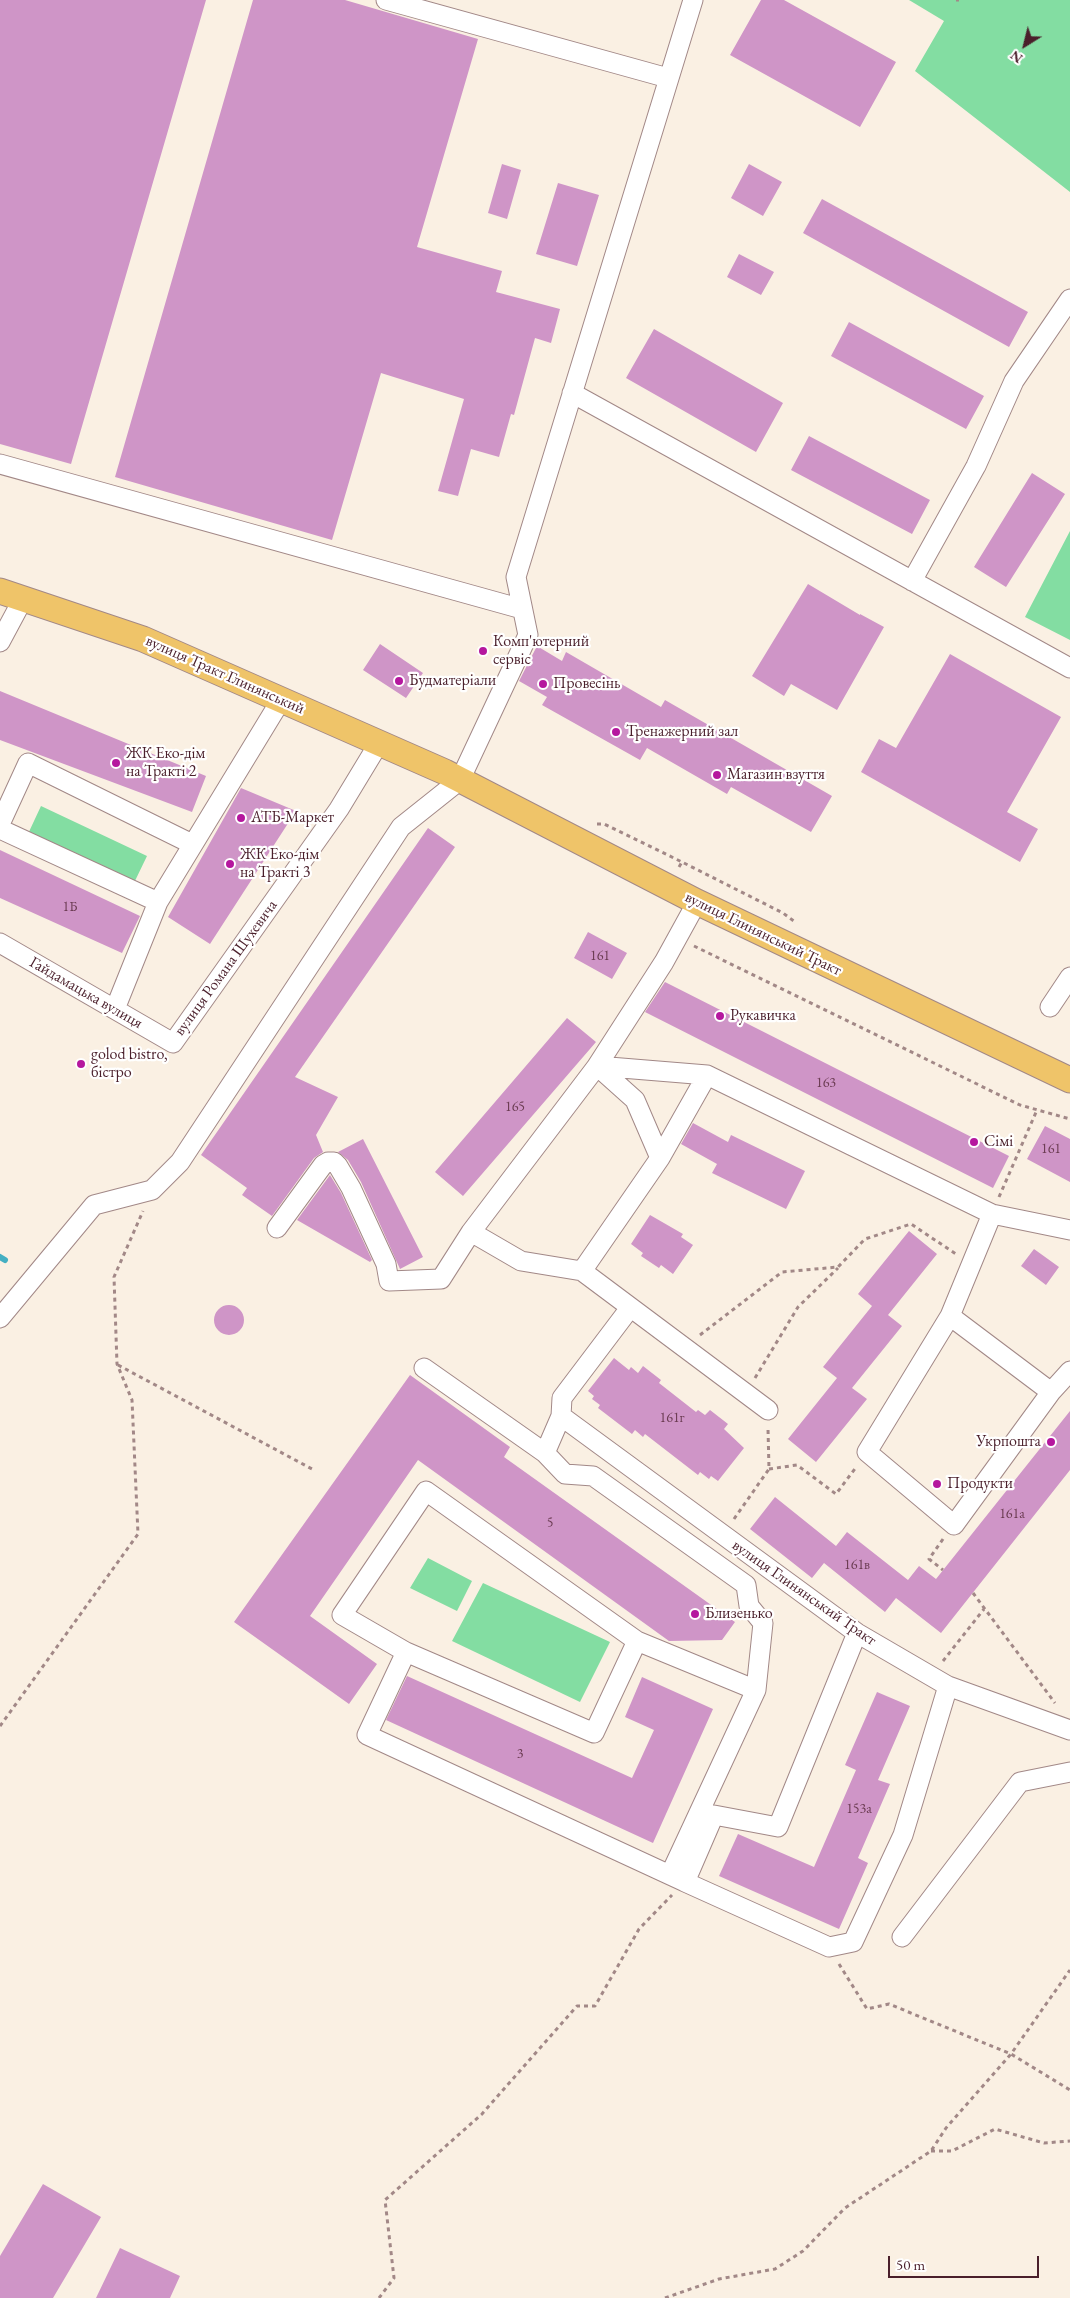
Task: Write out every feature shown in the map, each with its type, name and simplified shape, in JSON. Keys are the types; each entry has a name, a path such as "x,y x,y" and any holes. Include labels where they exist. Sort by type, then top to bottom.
{"main road":[{"name":"вулиця Тракт Глинянський","path":"11,595 143,639 452,776"},
{"name":"вулиця Глинянський Тракт","path":"452,776 697,902 1070,1080"}],"street":[{"path":"386,0 668,78"},
{"path":"0,1318 94,1206 152,1190 180,1162 401,827 452,776 528,635 516,577 693,0"},
{"path":"912,581 976,466 1014,381 1070,299"},
{"path":"572,393 1070,668"},
{"path":"0,464 522,609"},
{"path":"0,642 11,595"},
{"path":"115,1010 158,902 281,700"},
{"name":"вулиця Романа Шухевича","path":"172,1042 339,809 379,743"},
{"path":"0,824 28,763 192,844"},
{"path":"0,830 158,902"},
{"path":"277,1228 323,1165 328,1162 334,1162 351,1188 386,1264 389,1282 441,1279 471,1232 597,1066 664,962 697,902"},
{"name":"Гайдамацька вулиця","path":"0,943 172,1042"},
{"path":"1050,1007 1070,977"},
{"path":"597,1066 707,1075 992,1214 1070,1230"},
{"path":"597,1066 635,1100 660,1158"},
{"path":"582,1272 660,1158 707,1075"},
{"path":"992,1214 950,1316 867,1452 954,1525 1051,1392 1070,1371"},
{"path":"471,1232 521,1261 582,1272 768,1410"},
{"path":"546,1453 561,1416 562,1398 630,1308"},
{"path":"950,1316 1051,1392"},
{"path":"424,1368 546,1453 565,1474 593,1476 746,1585 749,1606 763,1622 756,1690 677,1878"},
{"name":"вулиця Глинянський Тракт","path":"561,1416 856,1633 948,1686 1070,1730"},
{"path":"636,1641 594,1733 406,1652 342,1615 426,1491 636,1641 756,1690"},
{"path":"677,1878 714,1816 778,1827 856,1633"},
{"path":"406,1652 367,1735 829,1947 853,1942 903,1835 948,1686"},
{"path":"902,1937 1020,1782 1070,1772"}],"path":[{"path":"718,881 783,913"},
{"path":"677,938 1020,1104 1070,1119"},
{"path":"992,1214 1038,1110"},
{"path":"0,1726 138,1534 132,1400 118,1364 114,1277 152,1190"},
{"path":"745,1394 798,1307 865,1239 911,1224 970,1264"},
{"path":"683,1347 782,1272 838,1267"},
{"path":"118,1364 312,1468"},
{"path":"722,1536 769,1469 768,1410"},
{"path":"769,1469 797,1465 836,1494 867,1452"},
{"path":"943,1570 929,1559 954,1525"},
{"path":"973,1593 1059,1708"},
{"path":"931,1676 984,1609"},
{"path":"379,2298 394,2278 385,2200 482,2114 577,2006 596,2006 638,1930 677,1878"},
{"path":"829,1947 867,2010 889,2004 1012,2054 1070,2090"},
{"path":"665,2298 718,2279 775,2269 803,2251 845,2208 930,2151 946,2128 1012,2054 1070,1970"},
{"path":"930,2151 952,2151 995,2128 1044,2143 1070,2141"}],"green space":[{"path":"909,0 1070,0 1070,192 915,71 944,21"},
{"path":"1070,531 1070,640 1025,617"},
{"path":"41,806 147,856 133,885 27,836"},
{"path":"428,1558 472,1581 457,1611 410,1588"},
{"path":"483,1583 610,1642 580,1702 452,1641"}],"building":[{"path":"0,0 206,0 71,464 0,444"},
{"path":"253,0 345,0 478,39 417,247 502,271 496,292 560,309 551,343 535,338 514,415 511,414 499,457 471,449 458,496 438,491 464,399 381,373 332,540 115,477"},
{"path":"761,0 784,0 896,62 860,127 730,55"},
{"path":"502,164 521,170 507,219 488,213"},
{"path":"749,164 782,182 763,216 731,198"},
{"path":"558,183 599,195 577,266 536,254"},
{"path":"822,199 1028,312 1009,347 803,233"},
{"path":"739,254 774,272 761,295 727,277"},
{"path":"849,322 984,396 966,429 831,356"},
{"path":"654,329 783,403 756,452 626,378"},
{"path":"809,436 930,500 912,534 791,470"},
{"path":"1032,473 1065,494 1006,587 974,567"},
{"path":"808,584 884,627 837,710 791,684 784,696 752,676"},
{"path":"380,644 423,673 406,698 363,670"},
{"path":"537,646 562,661 566,652 661,707 665,700 832,796 811,832 731,787 727,794 647,748 640,760 542,705 547,697 519,681"},
{"path":"950,654 1061,717 1007,812 1038,829 1020,862 861,772 879,739 896,748"},
{"name":"ЖК Еко-дім на Тракті 2","path":"0,691 206,776 192,812 0,740"},
{"name":"ЖК Еко-дім на Тракті 3","path":"241,788 296,811 210,944 168,917"},
{"path":"428,828 455,847 295,1077 338,1097 316,1135 323,1152 314,1158 272,1216 242,1195 247,1188 201,1155"},
{"path":"0,850 140,916 122,953 0,898"},
{"path":"588,932 627,953 612,979 574,958"},
{"path":"665,982 1009,1156 993,1188 645,1012"},
{"path":"567,1018 596,1042 463,1196 435,1172"},
{"path":"693,1123 728,1142 731,1135 805,1171 786,1209 712,1173 717,1164 681,1144"},
{"path":"1045,1126 1070,1139 1070,1182 1027,1159"},
{"path":"363,1139 423,1257 400,1269 361,1182 348,1160 338,1152"},
{"path":"330,1175 341,1193 372,1260 370,1262 297,1220"},
{"path":"650,1215 683,1234 681,1237 693,1245 673,1274 661,1265 659,1268 641,1256 643,1253 631,1244"},
{"path":"909,1231 937,1254 888,1315 902,1326 852,1388 867,1399 816,1462 788,1439 837,1378 823,1367 872,1306 858,1294"},
{"path":"1034,1249 1059,1267 1046,1285 1021,1266"},
{"path":"229,1305 240,1309 244,1320 240,1331 229,1335 218,1331 214,1320 218,1309"},
{"path":"614,1358 629,1370 631,1367 638,1373 643,1366 661,1380 659,1383 696,1412 698,1410 705,1415 710,1410 728,1424 724,1429 744,1448 718,1481 711,1476 709,1479 700,1472 698,1475 645,1434 643,1437 635,1430 632,1434 598,1408 600,1405 592,1399 594,1396 588,1391"},
{"path":"410,1375 510,1447 504,1457 735,1622 722,1640 669,1641 418,1460 310,1616 377,1664 349,1704 234,1622"},
{"path":"1070,1411 1070,1470 941,1633 896,1598 885,1612 824,1563 812,1578 750,1529 775,1497 836,1546 847,1532 908,1580 919,1566 936,1579"},
{"path":"407,1676 632,1778 654,1730 625,1717 642,1677 713,1709 653,1843 386,1720"},
{"path":"877,1692 910,1706 878,1780 890,1784 858,1858 868,1863 839,1929 719,1876 738,1834 814,1867 856,1770 845,1765"},
{"path":"43,2184 101,2217 53,2298 0,2298 0,2256"},
{"path":"120,2248 180,2276 170,2298 96,2298"}],"waterway":[{"path":"0,1257 5,1260"}],"place":[{"name":"Комп'ютерний сервіс","path":"483,651"},
{"name":"Будматеріали","path":"399,681"},
{"name":"Провесінь","path":"543,684"},
{"name":"Тренажерний зал","path":"616,732"},
{"name":"ЖК Еко-дім на Тракті 2","path":"116,763"},
{"name":"Магазин взуття","path":"717,775"},
{"name":"АТБ-Маркет","path":"241,818"},
{"name":"ЖК Еко-дім на Тракті 3","path":"230,864"},
{"name":"Рукавичка","path":"720,1016"},
{"name":"golod bistro, бістро","path":"81,1064"},
{"name":"Сімі","path":"974,1142"},
{"name":"Укрпошта","path":"1051,1442"},
{"name":"Продукти","path":"937,1484"},
{"name":"Близенько","path":"695,1614"}]}
